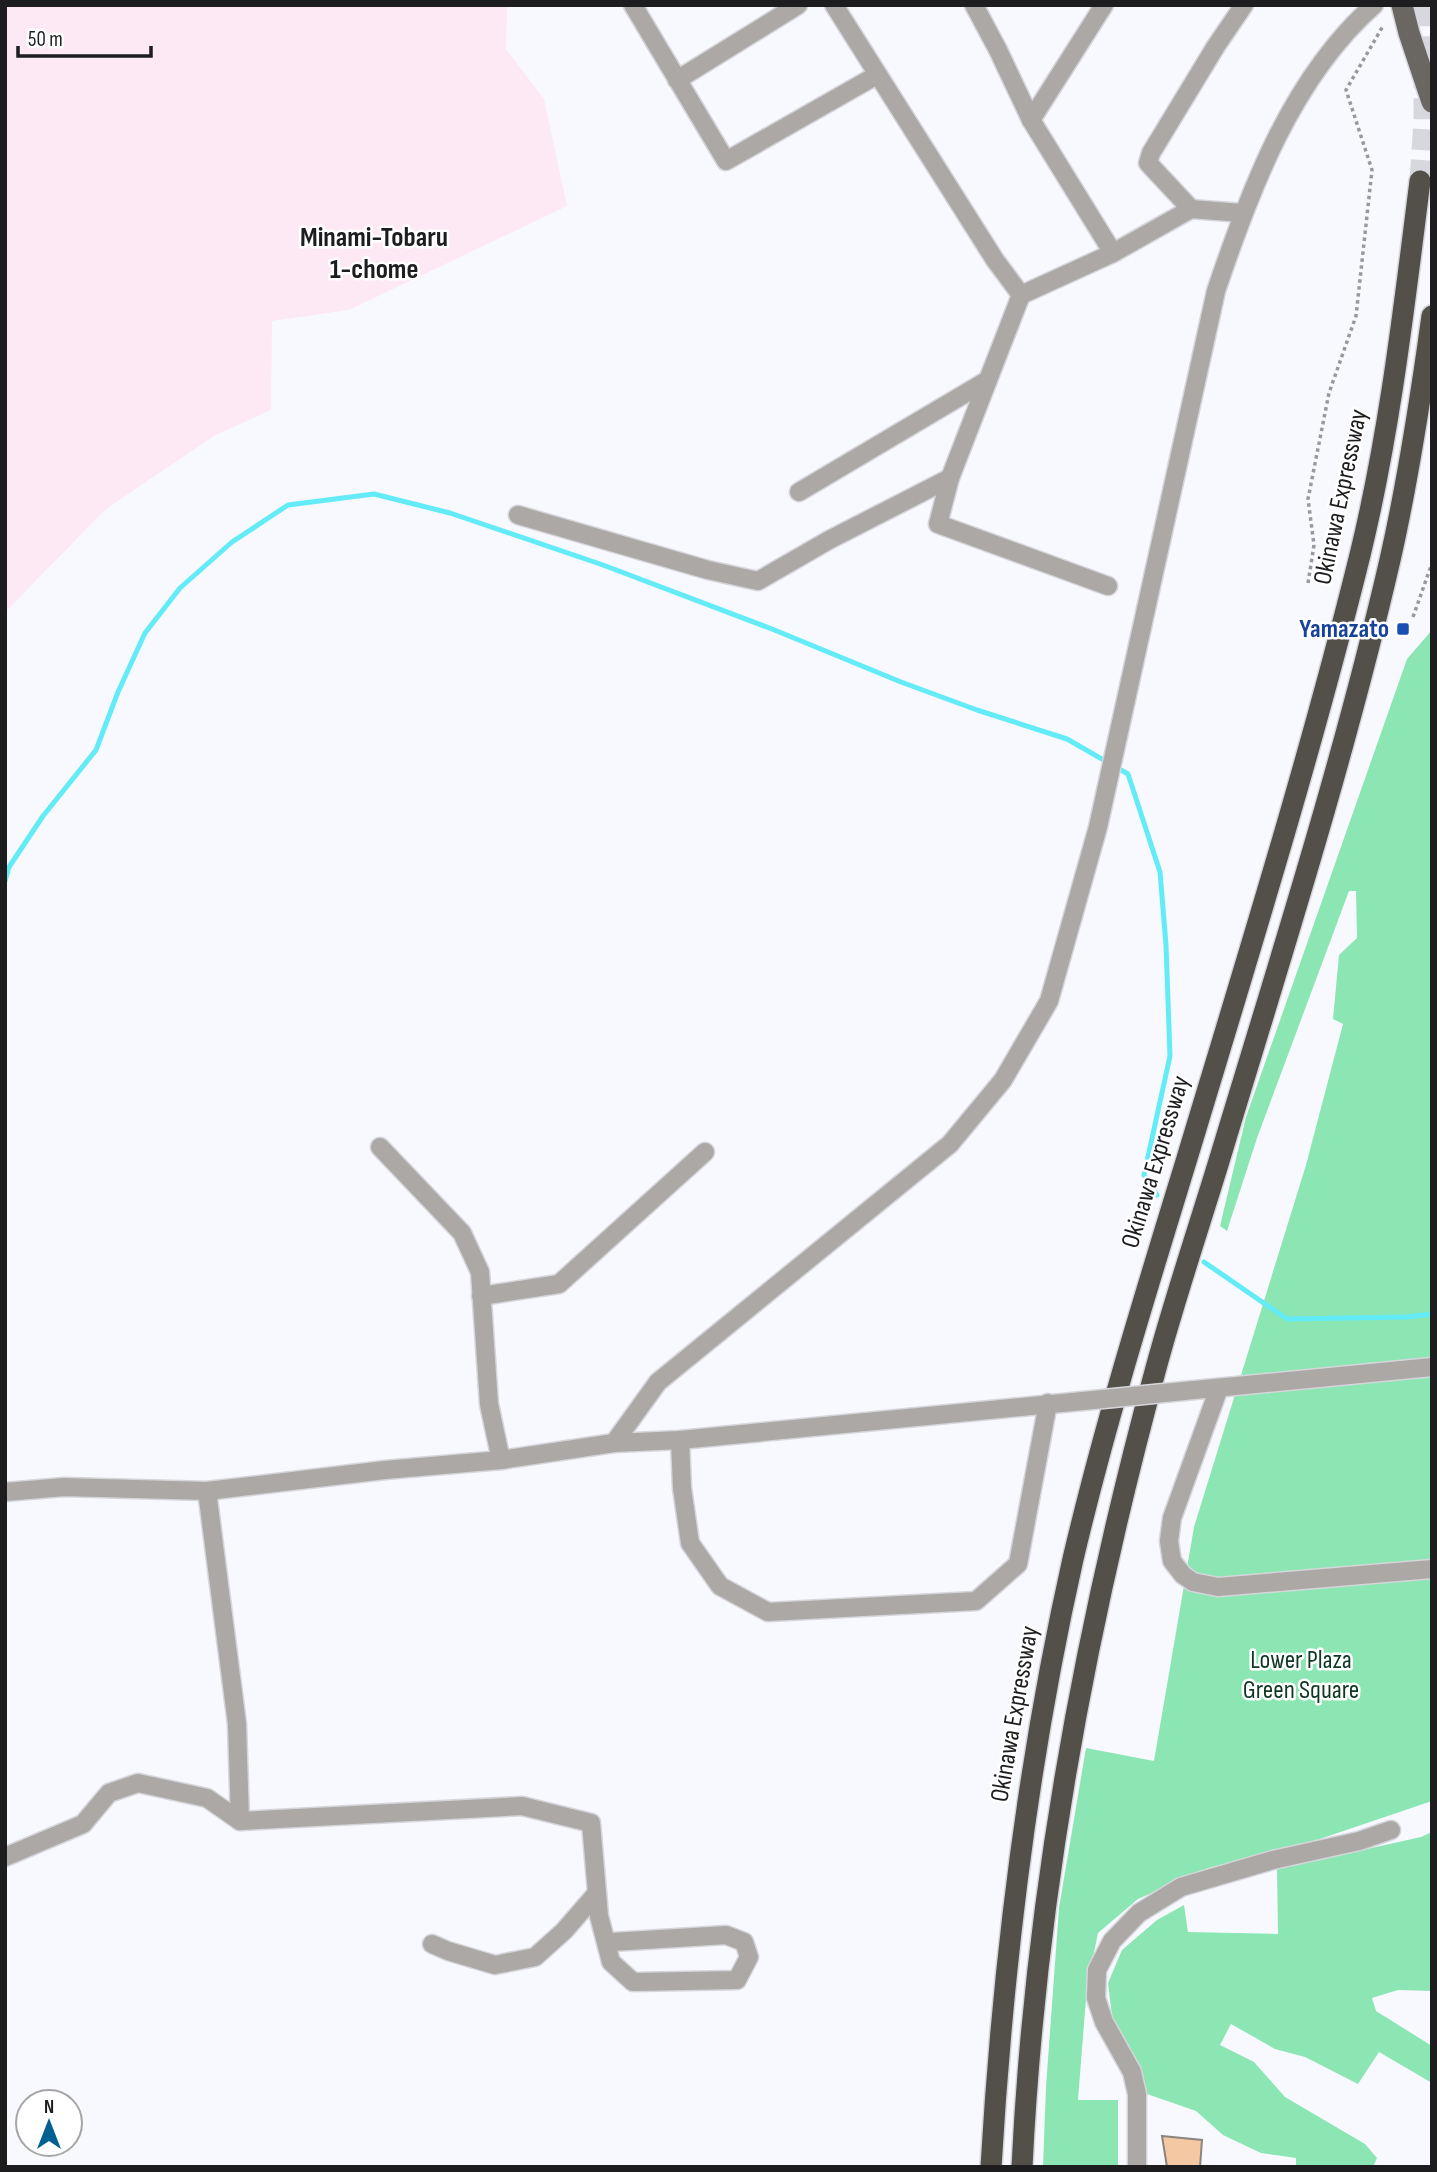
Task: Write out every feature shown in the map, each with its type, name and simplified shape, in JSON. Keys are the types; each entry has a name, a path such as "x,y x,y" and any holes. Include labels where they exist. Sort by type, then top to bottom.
{"highway":[{"name":"Okinawa Expressway","path":"991,2167 1005,1981 1017,1875 1031,1773 1074,1554 1124,1362 1274,872 1361,551 1395,377 1420,181"},
{"path":"1021,2167 1034,2000 1048,1885 1064,1780 1108,1562 1156,1367 1304,882 1353,708 1391,556 1432,316"}],"main road":[{"path":"1402,5 1432,103"}],"street":[{"path":"633,5 726,162 877,75"},
{"path":"677,80 798,5"},
{"path":"834,5 995,260 1021,295"},
{"path":"974,5 1031,120 1113,253"},
{"path":"1031,120 1104,5"},
{"path":"1191,209 1148,163 1151,153 1216,46 1244,5"},
{"path":"614,1443 658,1382 950,1144 1003,1080 1049,1001 1098,827 1216,291 1242,213 1298,100 1355,22 1374,5"},
{"path":"1108,586 938,524 950,478 1021,295 1113,253 1191,209 1242,213"},
{"path":"799,492 988,380"},
{"path":"519,515 708,570 758,581 829,540 950,478"},
{"path":"380,1147 463,1233 480,1272 489,1404 501,1460"},
{"path":"481,1296 559,1284 705,1152"},
{"path":"5,1492 64,1487 207,1491 385,1470 501,1460 614,1443 680,1440 1432,1367"},
{"path":"1219,1388 1172,1518 1169,1541 1172,1561 1183,1575 1193,1582 1218,1587 1432,1569"},
{"path":"680,1440 682,1488 690,1543 720,1586 768,1612 976,1601 1018,1563 1048,1403"},
{"path":"207,1491 237,1724 240,1821"},
{"path":"5,1857 83,1824 109,1793 138,1783 207,1798 240,1821 522,1806 592,1823 599,1916 611,1962 633,1982 737,1980 749,1957 744,1942 726,1935 612,1942"},
{"path":"1137,2167 1137,2094 1132,2072 1104,2022 1096,1998 1097,1970 1112,1941 1139,1913 1181,1886 1273,1860 1359,1842 1391,1830"},
{"path":"432,1944 495,1965 535,1957 564,1931 597,1893"}],"path":[{"path":"1308,583 1314,544 1308,499 1329,393 1356,316 1372,170 1346,90 1383,26"},
{"path":"1413,617 1432,563"}],"shaded area":[{"path":"5,5 507,5 506,49 544,99 567,206 349,310 272,321 271,410 214,436 106,509 6,611"}],"green space":[{"name":"Lower Plaza Green Square","path":"1432,630 1432,1801 1308,1843 1208,1868 1138,1899 1098,1933 1087,1986 1078,2100 1118,2100 1118,2167 1043,2167 1059,1908 1086,1748 1154,1761 1194,1527 1306,1165 1343,1024 1333,1019 1339,955 1357,938 1356,891 1349,891 1257,1138 1227,1231 1220,1226 1246,1117 1407,659"},
{"path":"1432,1832 1432,1991 1398,1990 1372,1998 1376,2011 1432,2046 1432,2083 1379,2052 1358,2084 1305,2057 1275,2049 1231,2024 1220,2045 1254,2062 1285,2097 1365,2144 1377,2158 1373,2167 1296,2167 1296,2158 1261,2153 1223,2135 1196,2111 1147,2094 1137,2061 1113,2025 1108,1983 1122,1950 1157,1920 1184,1905 1188,1932 1278,1934 1277,1869 1421,1837"}],"building":[{"path":"1162,2136 1202,2140 1200,2167 1167,2167"}],"waterway":[{"path":"5,881 9,867 43,816 96,750 118,692 145,633 180,588 232,542 288,505 374,494 450,513 603,565 772,629 901,682 1067,739 1128,774 1160,872 1166,945 1170,1056 1144,1175 1157,1195"},
{"path":"1204,1262 1287,1319 1407,1317 1432,1314"}],"tunnel":[{"path":"1420,181 1424,120 1424,5"}],"place":[{"name":"Yamazato","path":"1403,629"}],"district":[{"name":"Minami-Tobaru 1-chome","path":"374,253"}]}
